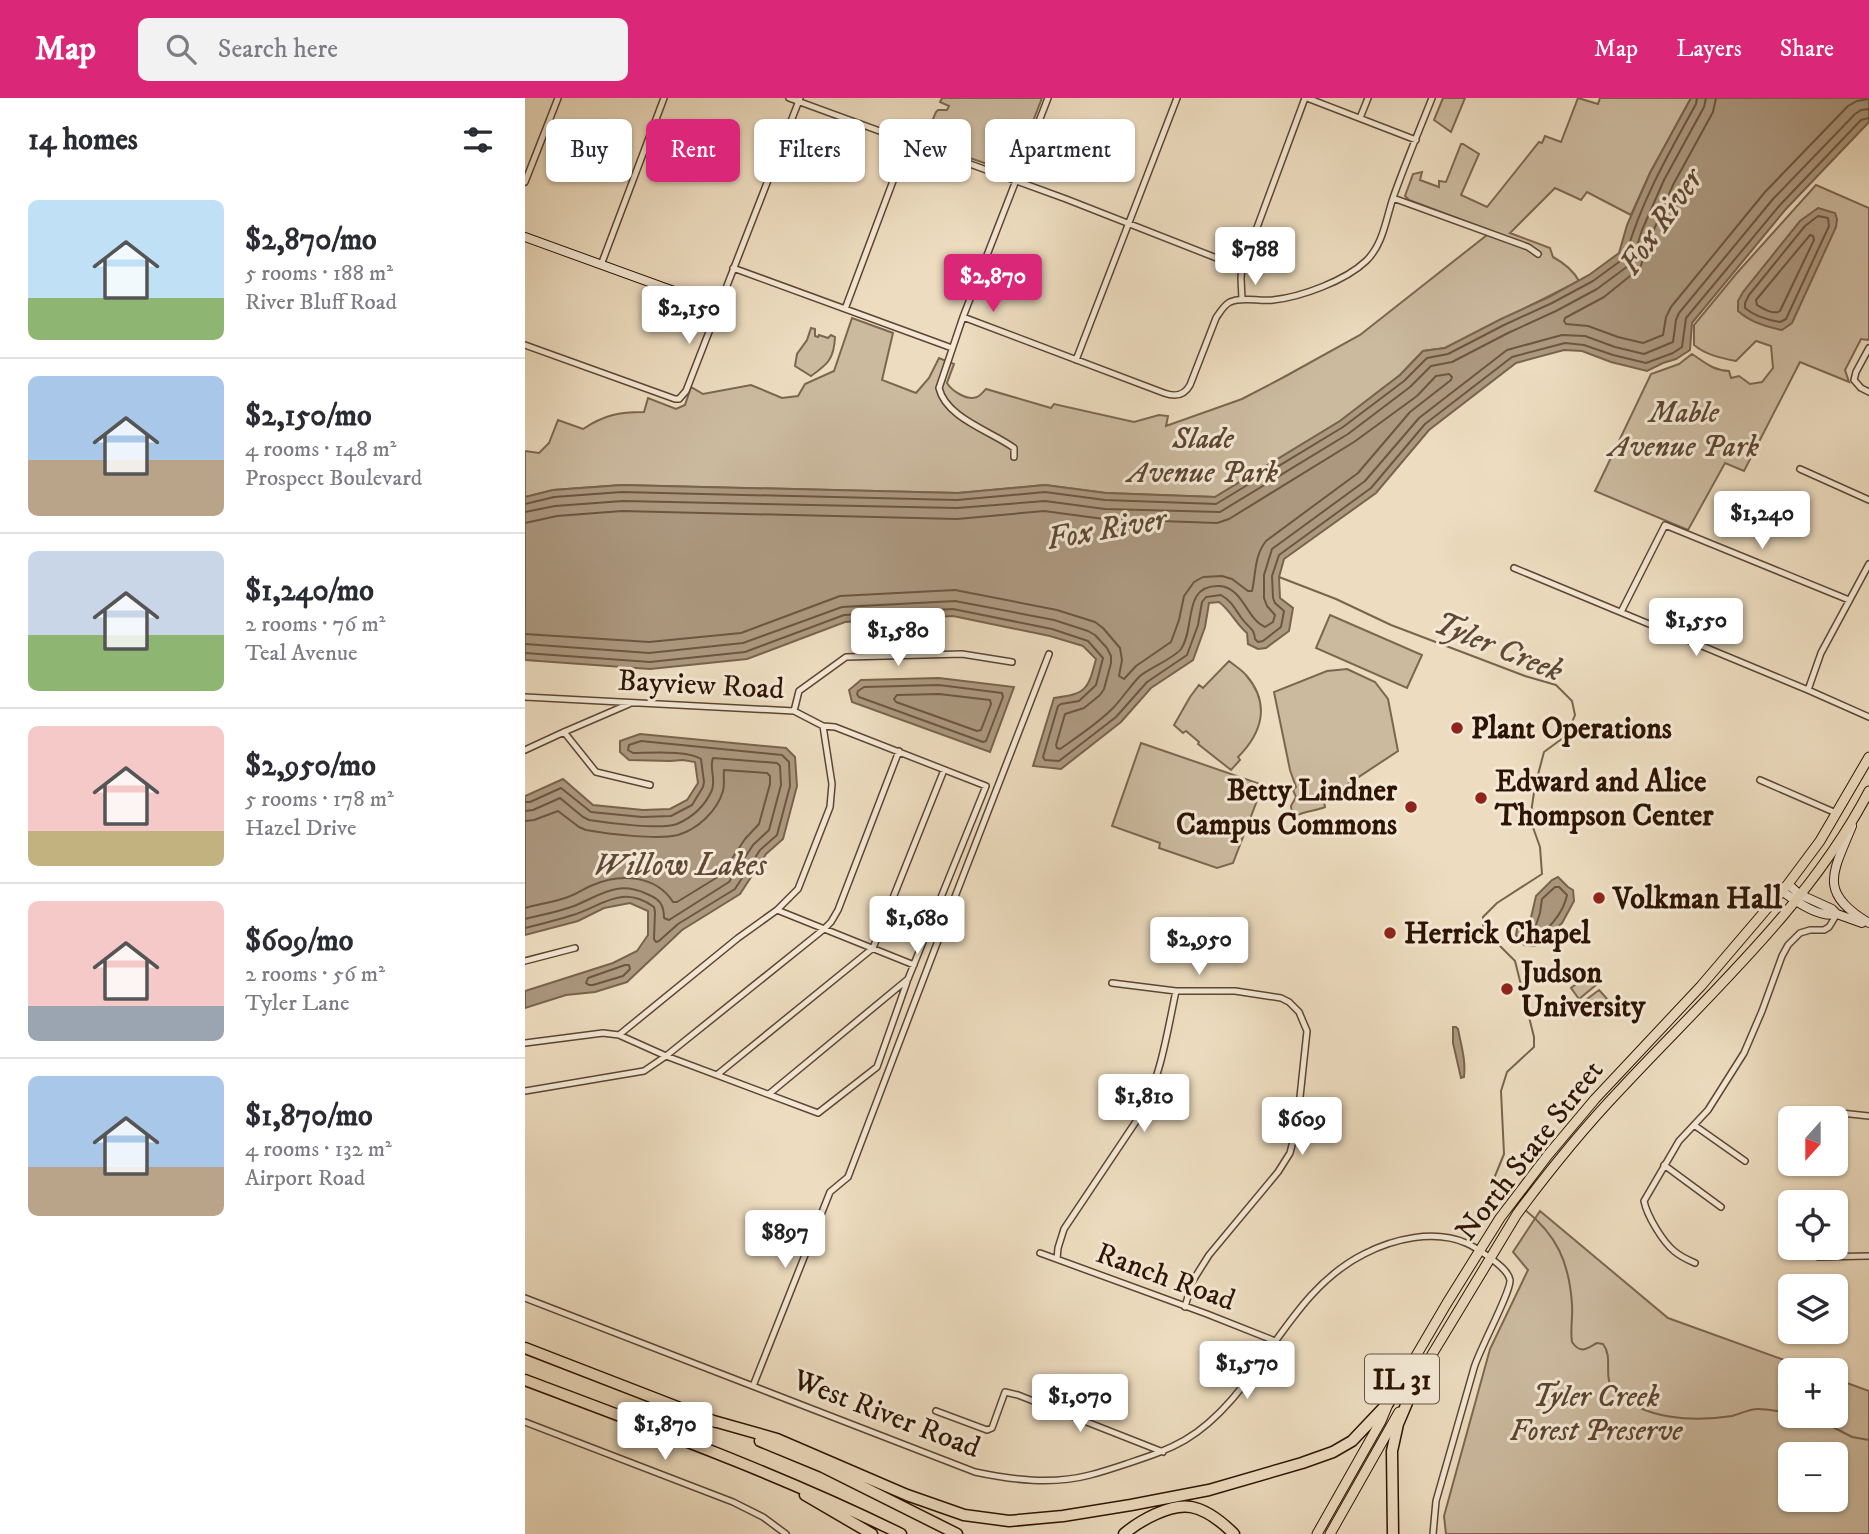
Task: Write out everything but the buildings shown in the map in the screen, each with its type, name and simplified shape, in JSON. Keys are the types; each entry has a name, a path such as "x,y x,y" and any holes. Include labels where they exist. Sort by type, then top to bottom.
{"highway":[{"path":"525,1348 823,1467 957,1534"},
{"path":"1393,1534 1392,1451 1398,1424 1418,1377"},
{"path":"525,1380 785,1481 901,1534"},
{"path":"710,1420 777,1439 907,1495 964,1515 1009,1521 1063,1516 1144,1503 1209,1490 1302,1463 1333,1452 1352,1441 1389,1402"},
{"path":"785,1481 812,1500 872,1534"},
{"path":"1124,1534 1141,1521 1164,1511 1186,1506 1203,1511 1234,1534"}],"main road":[{"path":"525,237 718,307"},
{"name":"North State Street","path":"1317,1534 1447,1303 1515,1198 1595,1099 1702,986 1785,887 1820,841 1869,757"},
{"name":"North State Street","path":"1330,1534 1418,1377 1524,1204 1593,1119 1717,990 1797,897 1828,856 1869,791"},
{"path":"1858,811 1836,862 1834,885 1846,908 1869,924"},
{"path":"1785,887 1797,897 1869,924"}],"street":[{"path":"525,182 558,98"},
{"path":"601,265 664,98"},
{"path":"789,98 879,130"},
{"path":"1040,119 1048,98"},
{"path":"1076,360 1177,98"},
{"path":"1243,299 1242,268 1306,98 1416,140"},
{"path":"1360,118 1368,98"},
{"path":"964,317 1164,393 1179,395 1190,385 1218,314 1230,302 1243,299 1271,300 1296,295 1336,280 1366,261 1377,247 1432,98"},
{"path":"525,345 679,399 685,391 799,100"},
{"path":"845,309 893,182"},
{"path":"1014,457 1014,448 959,415 940,394 940,383 1016,182"},
{"path":"1019,182 1242,268"},
{"path":"1393,198 1528,247 1538,254"},
{"path":"733,268 952,348"},
{"path":"1869,348 1854,375 1854,380 1861,388 1869,392"},
{"path":"1800,469 1869,500"},
{"path":"1621,612 1665,525 1849,600"},
{"path":"1808,690 1821,653 1869,564"},
{"path":"1514,568 1869,717"},
{"path":"794,711 799,691 846,657 962,654 1012,662"},
{"path":"753,1387 830,1192 848,1177 1049,654"},
{"name":"Bayview Road","path":"527,698 794,711 823,726 835,727 986,786 914,965"},
{"path":"525,750 632,703"},
{"path":"619,1035 776,910 798,889 830,807 832,784 823,726"},
{"path":"563,732 596,772 650,785"},
{"path":"525,1091 644,1071 824,929 838,911 899,751"},
{"path":"718,1074 873,948 944,770"},
{"path":"1760,780 1836,813"},
{"path":"525,1043 603,1033 619,1035 666,1056 818,1112 877,1067 914,965 776,910"},
{"path":"1695,1263 1680,1256 1668,1245 1646,1210 1644,1201 1679,1141 1717,1097 1744,1053 1788,945 1801,933 1829,927 1837,914"},
{"path":"525,961 575,948"},
{"path":"769,1094 908,979"},
{"path":"1112,983 1176,991 1235,991 1281,998 1299,1012 1307,1031 1294,1140 1285,1163 1200,1268 1189,1290 1185,1307"},
{"path":"1057,1259 1064,1228 1149,1099 1158,1073 1176,991"},
{"path":"1848,1114 1869,1116"},
{"path":"1694,1125 1745,1161"},
{"path":"1664,1165 1721,1207"},
{"name":"West River Road","path":"525,1298 975,1472 1014,1480 1051,1481 1089,1476 1163,1452 1197,1432 1237,1394 1318,1288 1339,1269 1374,1249 1413,1238 1440,1237 1465,1242 1480,1250 1506,1272 1510,1281 1473,1368 1436,1501 1433,1534"},
{"name":"Ranch Road","path":"1040,1253 1275,1341"},
{"path":"1848,1256 1869,1256"},
{"path":"936,1411 987,1430 992,1428 1005,1392 1163,1452"},
{"path":"525,1422 733,1502 763,1517 786,1534"}],"green space":[{"path":"942,98 1042,98 1034,119 985,119 985,163 971,158 971,119 933,119 938,110 947,110 949,106 940,102"},
{"path":"1443,98 1465,98 1451,132 1434,120"},
{"name":"Slade Avenue Park","path":"1578,98 1598,104 1600,98 1691,98 1650,173 1631,215 1587,192 1581,200 1555,188 1510,233 1550,248 1553,257 1568,267 1579,281 1445,348 1423,351 1400,375 1340,421 1215,497 1106,493 1045,485 958,493 622,485 553,490 525,497 525,451 539,453 549,443 558,420 583,429 612,415 644,412 648,398 676,409 685,405 691,387 703,394 751,385 782,398 798,396 805,384 834,371 852,318 893,333 882,380 916,393 929,378 939,358 954,364 947,383 964,396 977,397 986,389 1051,408 1054,404 1134,422 1159,415 1168,416 1166,426 1242,399 1360,335 1492,231 1409,200 1405,196 1413,174 1422,172 1420,180 1439,187 1439,181 1446,182 1463,144 1479,154 1461,195 1487,207 1539,142 1542,143 1545,136 1561,142"},
{"name":"Mable Avenue Park","path":"1816,185 1869,208 1869,338 1861,339 1845,370 1849,382 1800,362 1744,471 1725,463 1688,530 1595,491 1651,374 1679,364 1692,354 1714,368 1729,371 1731,378 1739,376 1750,384 1762,382 1773,368 1771,346 1756,341 1736,361 1719,357 1694,345 1694,325"},
{"path":"811,328 815,329 815,336 835,337 829,360 811,376 795,366 797,354 807,340"},
{"path":"1330,615 1422,655 1407,688 1316,648"},
{"path":"1229,661 1244,673 1254,686 1261,707 1258,728 1238,757 1240,760 1231,770 1186,731 1183,733 1174,725 1199,685 1203,688"},
{"path":"1347,669 1375,682 1388,699 1398,751 1336,792 1323,797 1325,807 1296,816 1292,814 1291,806 1296,797 1293,790 1296,787 1274,692 1327,671"},
{"path":"1141,743 1263,785 1233,863 1217,868 1159,848 1160,843 1112,826"},
{"path":"1588,975 1596,985 1579,999 1571,988"},
{"path":"1599,990 1608,1000 1592,1013 1583,1002"},
{"name":"Tyler Creek Forest Preserve","path":"1540,1211 1668,1318 1779,1358 1778,1428 1848,1428 1848,1383 1869,1391 1869,1534 1446,1534 1444,1516 1490,1349 1528,1270 1513,1252"}],"water":[{"name":"Fox River","path":"1691,98 1869,98 1869,122 1785,210 1692,323 1690,350 1647,371 1582,351 1564,350 1516,363 1429,430 1376,493 1284,559 1279,577 1280,598 1293,608 1289,631 1266,648 1258,649 1248,644 1247,633 1219,602 1209,603 1205,627 1193,660 1151,688 1121,722 1061,769 1033,766 1054,698 1073,695 1084,689 1091,678 1096,659 1083,646 1050,636 953,616 845,622 747,659 650,669 525,660 525,497 553,490 622,485 958,493 1045,485 1106,493 1215,497 1340,421 1400,375 1423,351 1445,348 1549,297 1589,275 1619,253 1627,225 1650,173"},
{"path":"1818,208 1835,213 1836,227 1792,323 1782,330 1759,324 1743,315 1738,311 1738,301 1743,292 1800,221"},
{"path":"939,678 1014,687 990,752 852,702 849,690 861,680"},
{"name":"Willow Lakes","path":"640,734 786,748 795,757 797,786 783,839 766,854 740,894 682,930 627,982 595,992 566,995 525,1008 525,991 613,963 637,951 648,935 648,911 630,903 604,908 578,921 525,935 525,796 563,779 593,805 643,810 670,809 687,800 698,783 695,762 629,760 620,752 620,741"},
{"path":"1558,877 1573,890 1574,901 1562,923 1535,946 1524,945 1516,935 1517,929 1530,922 1536,896"},
{"path":"1453,1027 1458,1029 1463,1053 1464,1077 1461,1078 1453,1043"}],"waterway":[{"name":"Tyler Creek","path":"1279,577 1336,599 1391,625 1525,676 1556,685 1572,701 1575,715 1567,735 1544,752 1535,786 1530,819 1540,847 1542,874 1497,903 1483,917 1483,929 1515,961 1534,1037 1534,1047 1507,1072 1501,1091 1504,1154 1493,1181 1512,1199"},
{"name":"Tyler Creek","path":"1524,1209 1553,1239 1564,1262 1572,1304 1572,1342 1581,1349 1597,1343 1603,1344 1608,1355 1611,1385 1626,1400 1654,1413 1685,1418 1732,1416 1758,1409 1778,1411"},
{"name":"Tyler Creek","path":"1835,1428 1852,1437 1869,1440"}],"place":[{"name":"Plant Operations","path":"1457,728"},
{"name":"Edward and Alice Thompson Center","path":"1481,798"},
{"name":"Betty Lindner Campus Commons","path":"1411,807"},
{"name":"Volkman Hall","path":"1599,898"},
{"name":"Herrick Chapel","path":"1390,933"},
{"name":"Judson University","path":"1507,989"}]}
